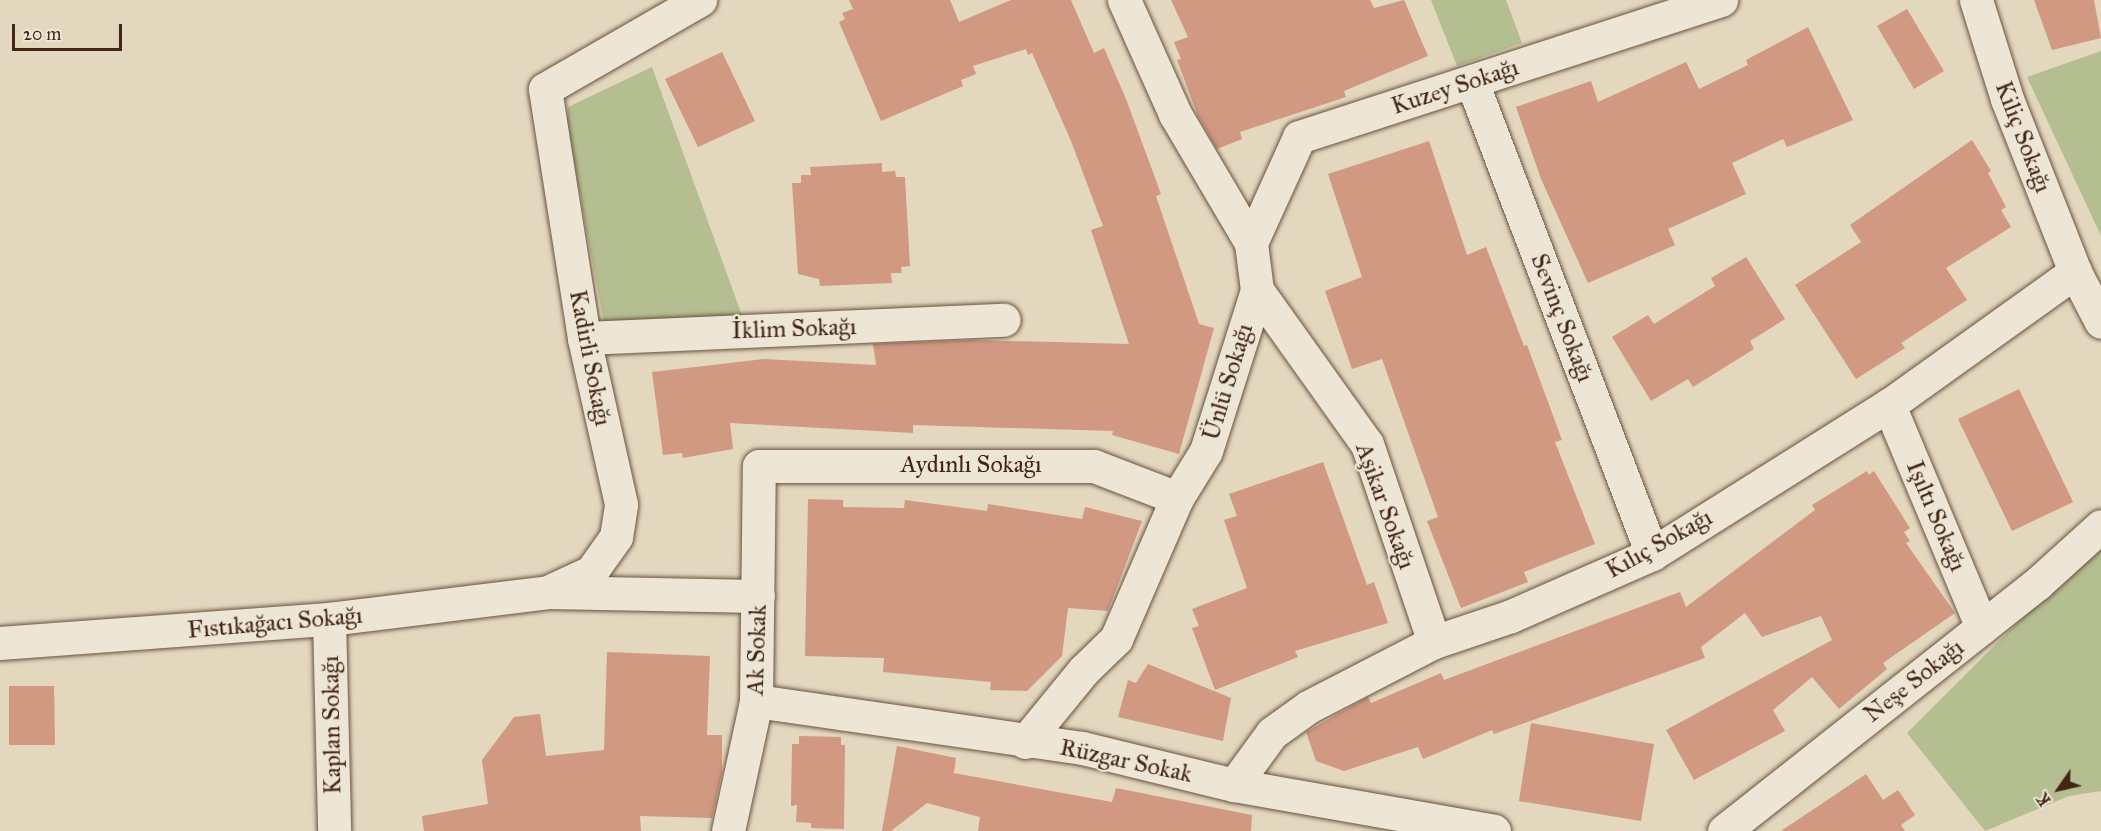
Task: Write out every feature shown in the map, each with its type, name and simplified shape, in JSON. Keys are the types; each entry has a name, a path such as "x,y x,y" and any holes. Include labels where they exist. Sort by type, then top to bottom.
{"street":[{"name":"Kadirli Sokağı","path":"548,592 591,572 616,537 621,504 584,338 545,88 700,0"},
{"name":"Ünlü Sokağı","path":"1025,742 1084,670 1116,639 1177,498 1206,451 1257,290 1251,243 1175,114 1124,0"},
{"name":"Kuzey Sokağı","path":"1251,243 1299,136 1721,0"},
{"name":"Kiliç Sokağı","path":"1976,0 2007,99 2075,272 2101,322"},
{"name":"Sevinç Sokağı","path":"1472,82 1653,554"},
{"name":"Kılıç Sokağı","path":"1234,785 1272,733 1299,713 1434,642 1511,616 1653,554 1889,405 2075,272"},
{"name":"Aşikar Sokağı","path":"1257,290 1367,444 1434,642"},
{"name":"İklim Sokağı","path":"584,338 1004,320"},
{"name":"Işıltı Sokağı","path":"1889,405 1982,627"},
{"name":"Aydınlı Sokağı","path":"759,466 1094,466 1177,498"},
{"name":"Ak Sokak","path":"728,831 756,701 759,466"},
{"name":"Neşe Sokağı","path":"1724,831 1982,627 2101,526"},
{"path":"548,592 758,596"},
{"name":"Fıstıkağacı Sokağı","path":"0,643 329,619 548,592"},
{"name":"Kaplan Sokağı","path":"329,619 334,831"},
{"name":"Rüzgar Sokak","path":"756,701 1025,742 1082,748 1234,785 1494,831"}],"green space":[{"path":"1431,0 1506,0 1522,43 1457,66"},
{"path":"2101,51 2101,236 2027,77"},
{"path":"652,67 744,321 606,334 567,125 568,107"},
{"path":"2101,547 2101,791 2069,796 1985,831 1907,733 2036,604"}],"building":[{"path":"849,0 950,0 959,22 1011,0 1071,0 1094,53 1104,48 1126,99 1161,194 1156,196 1199,324 1214,328 1179,454 1112,435 1113,431 913,425 913,433 730,423 733,449 683,458 682,453 663,455 652,372 764,359 876,365 873,344 972,340 1129,344 1091,230 1103,226 1071,141 1032,53 1028,55 1026,49 973,66 976,74 961,80 963,86 881,121 839,22 845,19 842,13 853,9"},
{"path":"1171,0 1370,0 1374,8 1404,0 1428,56 1344,91 1346,97 1240,132 1242,139 1217,149 1198,116 1177,60 1181,59 1174,42 1188,37"},
{"path":"2034,0 2094,0 2101,38 2052,50"},
{"path":"1907,9 1944,71 1914,89 1877,26"},
{"path":"1808,27 1853,120 1787,147 1783,139 1732,163 1746,194 1668,229 1675,245 1588,283 1541,179 1516,107 1591,81 1598,102 1686,62 1699,89 1748,65 1746,60"},
{"path":"722,52 755,121 698,147 665,79"},
{"path":"1972,140 1991,171 1988,173 2006,207 2001,210 2011,227 1946,268 1967,300 1901,343 1905,348 1856,379 1795,285 1861,242 1850,225"},
{"path":"1429,141 1467,255 1486,247 1524,346 1527,345 1562,440 1555,442 1595,544 1524,572 1528,582 1461,608 1427,521 1438,517 1382,359 1352,369 1325,291 1362,277 1328,174"},
{"path":"882,163 882,172 895,171 896,177 905,177 910,266 901,267 902,273 891,273 892,283 820,286 819,279 798,274 792,183 801,183 801,175 811,175 810,167"},
{"path":"1746,257 1785,319 1750,341 1754,349 1693,387 1688,379 1651,401 1612,337 1648,315 1654,324 1715,286 1711,278"},
{"path":"2019,389 2073,502 2012,531 1958,419"},
{"path":"1323,462 1367,585 1374,582 1388,623 1295,651 1298,657 1215,690 1192,628 1199,626 1192,609 1247,588 1224,520 1237,516 1229,494"},
{"path":"1867,471 1869,475 1874,471 1910,528 1904,532 1910,541 1906,543 1955,613 1883,663 1887,669 1839,709 1812,677 1773,710 1785,731 1694,780 1666,730 1832,640 1821,616 1762,637 1745,613 1701,647 1705,658 1494,734 1492,730 1423,759 1418,747 1344,771 1316,761 1306,732 1368,697 1371,703 1441,673 1444,680 1680,592 1686,607 1815,510 1812,505"},
{"path":"808,499 843,500 843,507 904,508 905,500 987,511 988,504 1082,519 1085,507 1142,521 1108,611 1068,608 1062,656 1027,691 990,690 991,682 883,672 884,658 805,656"},
{"path":"607,652 710,656 707,735 722,735 722,772 712,818 640,816 641,831 424,831 422,816 488,804 482,760 514,717 540,714 546,756 604,750"},
{"path":"1148,664 1231,698 1223,741 1118,717 1128,680 1136,683"},
{"path":"9,686 54,686 55,745 9,745"},
{"path":"1531,723 1654,744 1641,821 1519,801"},
{"path":"799,736 841,737 841,745 845,745 844,829 811,828 811,823 796,822 797,805 791,806 792,744 799,744"},
{"path":"897,746 956,758 954,773 1112,802 1116,788 1252,815 1251,831 978,831 980,817 927,803 891,831 882,831"},
{"path":"1866,774 1883,800 1898,790 1915,815 1901,825 1905,831 1781,831"}]}
